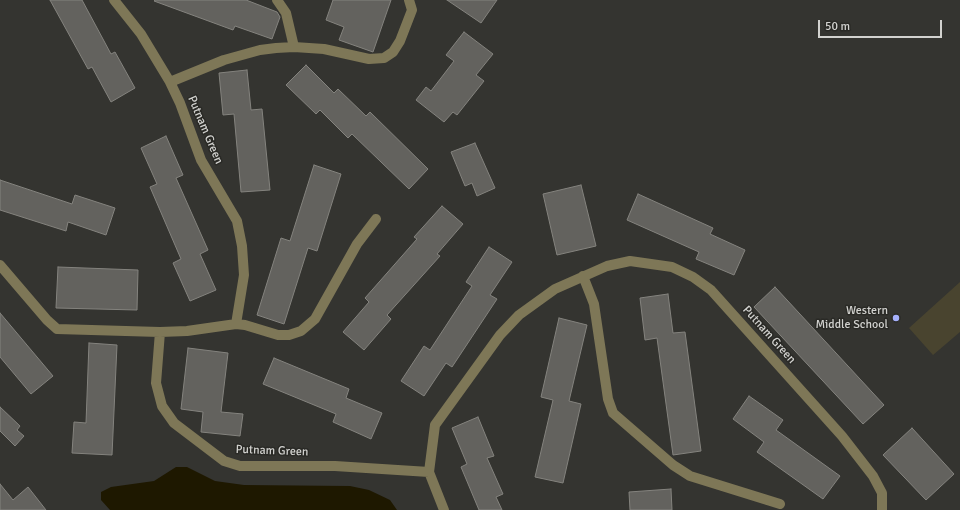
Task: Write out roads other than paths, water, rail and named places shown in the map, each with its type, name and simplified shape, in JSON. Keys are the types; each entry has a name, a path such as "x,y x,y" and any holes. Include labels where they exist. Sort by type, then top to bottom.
{"street":[{"path":"277,0 286,13 294,47"},
{"path":"170,82 198,69 243,54 268,49 294,47 324,50 370,59 384,58 393,52 400,41 412,10 409,0"},
{"name":"Putnam Green","path":"116,2 141,34 170,82 180,103 201,160 237,221 244,276 236,324"},
{"path":"0,264 47,320 57,329 160,332 187,331 236,324 283,336 296,334 307,327 315,319 357,244 376,220"},
{"name":"Putnam Green","path":"444,510 429,472 434,430 437,421 500,335 519,315 555,290 583,276 615,263 630,261 672,267 703,283 842,436 869,470 880,487 882,510"},
{"path":"583,276 594,304 608,399 613,413 681,472 701,481 780,504"},
{"name":"Putnam Green","path":"160,332 156,383 162,406 174,423 224,461 240,466 335,466 429,472"}],"place":[{"name":"Western Middle School","path":"896,318"}]}
